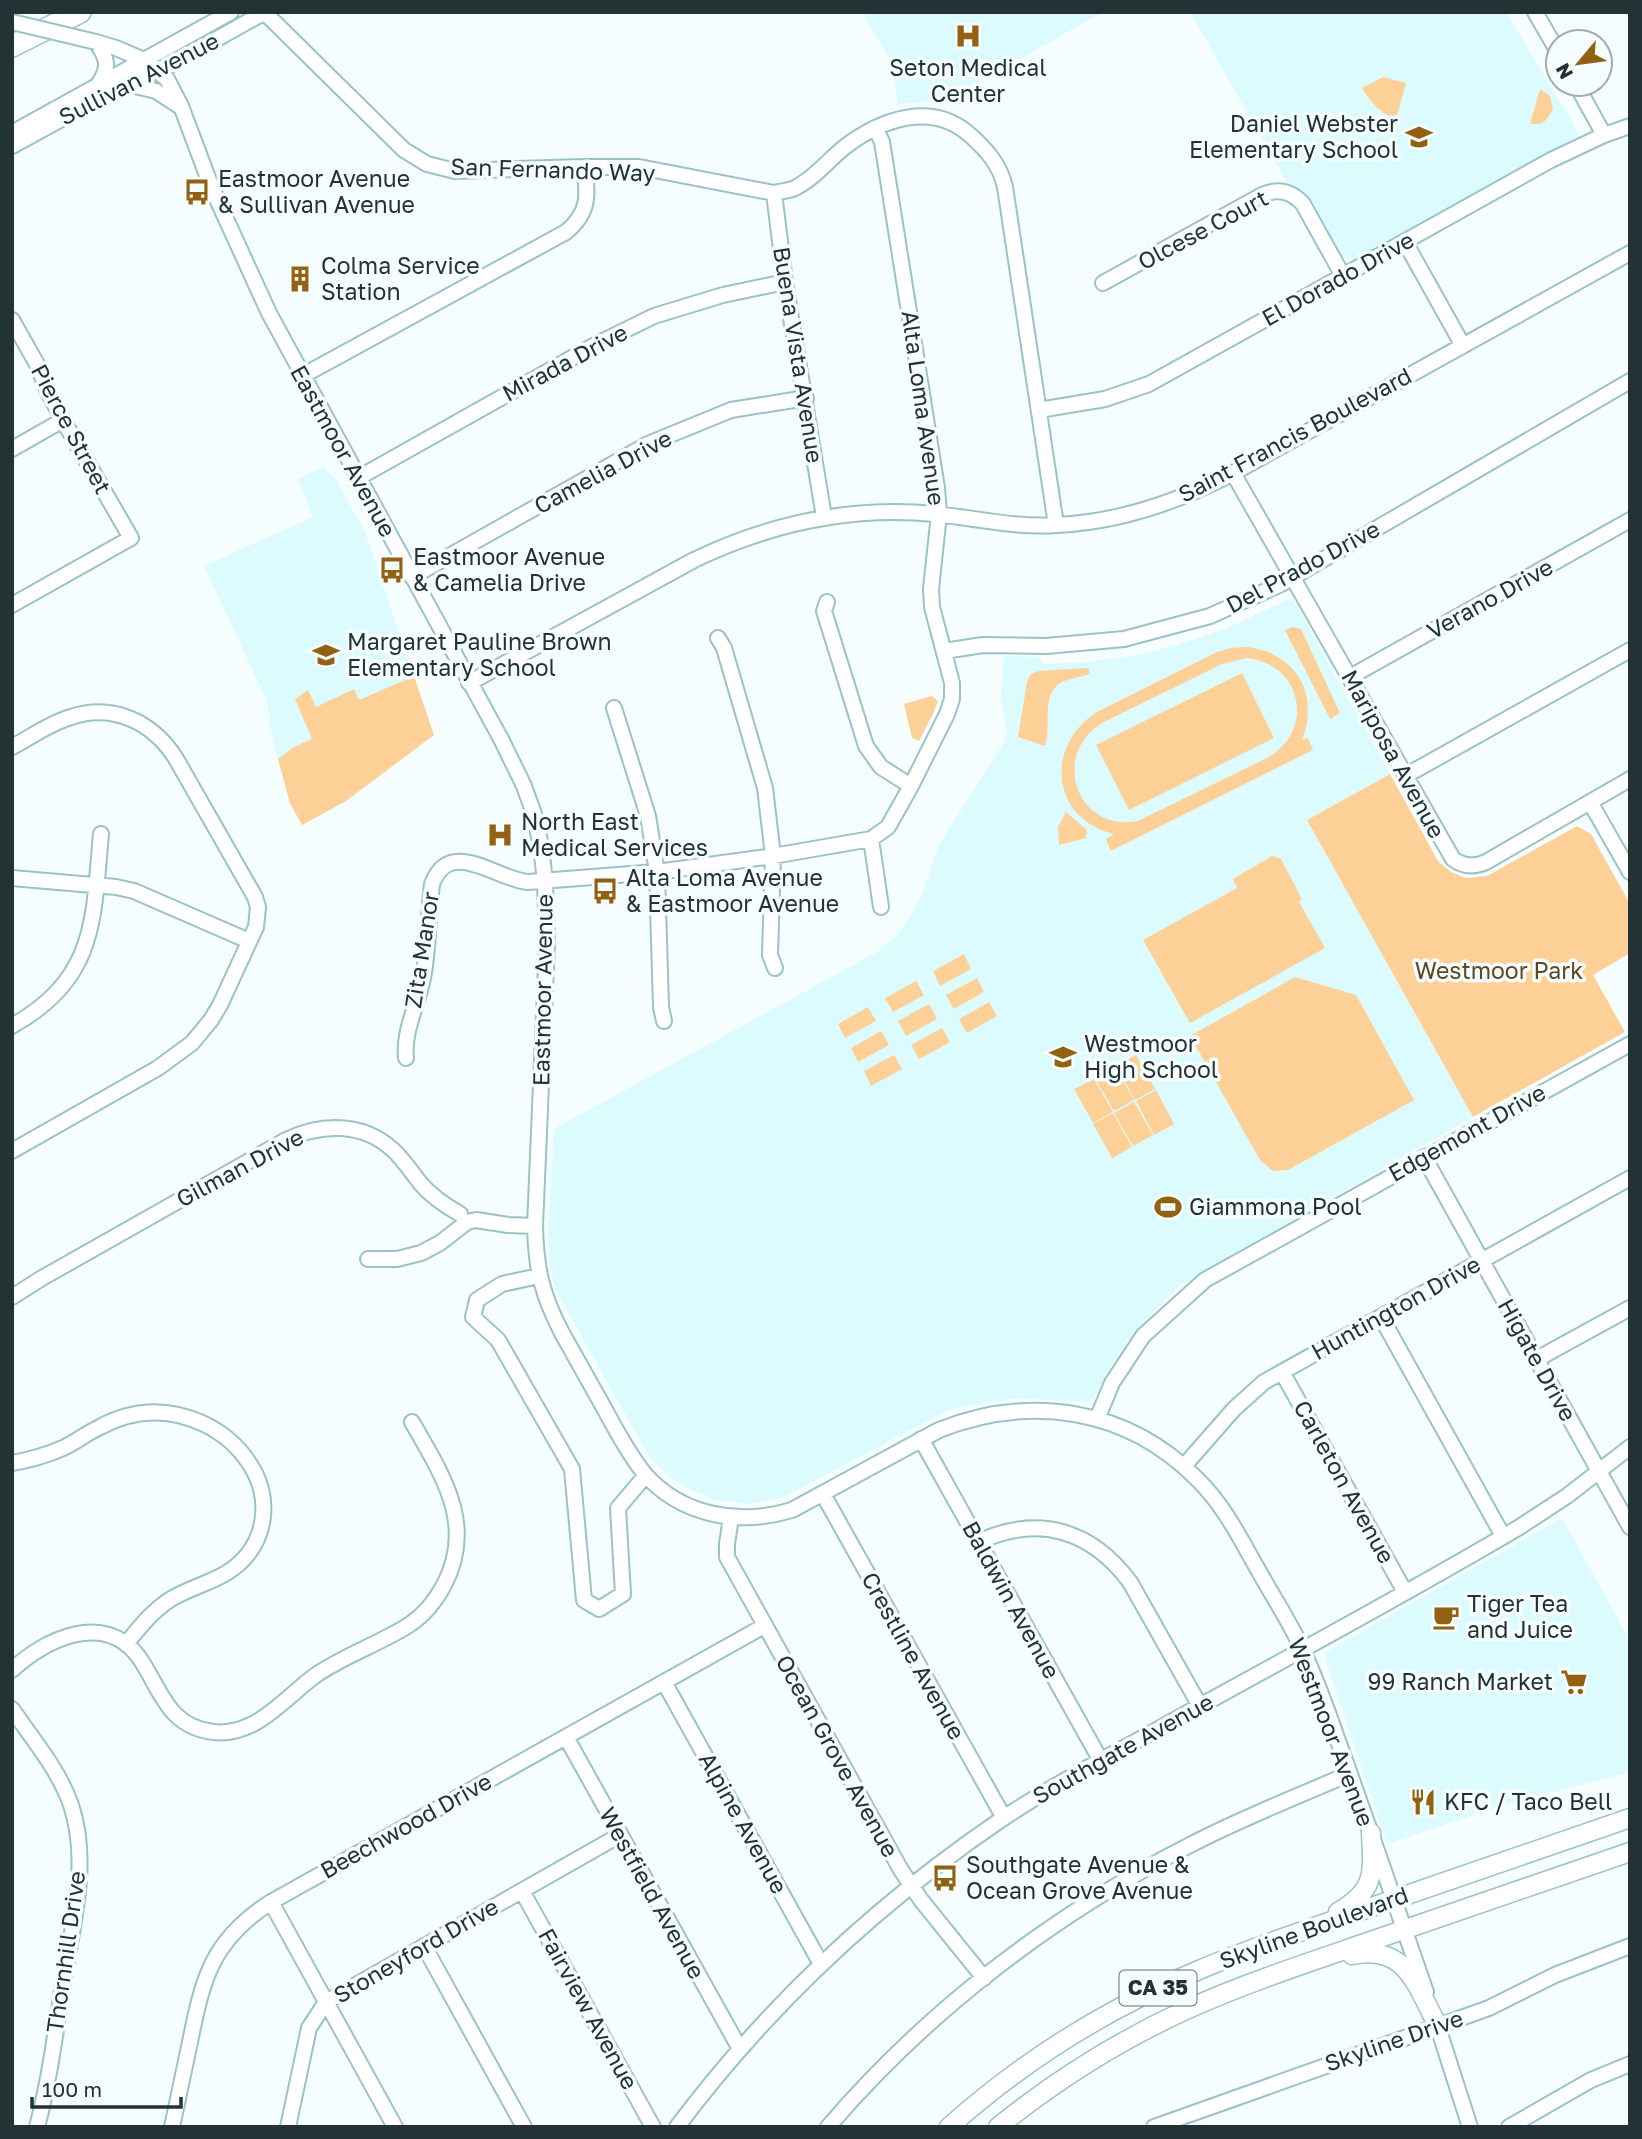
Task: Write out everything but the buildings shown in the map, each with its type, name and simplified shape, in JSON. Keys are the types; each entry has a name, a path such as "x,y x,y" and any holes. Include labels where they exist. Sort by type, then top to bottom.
{"highway":[{"path":"12,46 80,12"}],"main road":[{"name":"Skyline Boulevard","path":"948,2127 1020,2070 1075,2034 1123,2006 1201,1969 1630,1818"},
{"path":"1305,1931 1351,1904 1366,1890 1372,1871 1371,1833"},
{"name":"Skyline Boulevard","path":"998,2127 1073,2072 1148,2028 1219,1996 1630,1852"},
{"path":"1304,1965 1365,1953 1390,1956 1408,1971 1438,2026"}],"street":[{"name":"Sullivan Avenue","path":"12,133 231,12"},
{"name":"Sullivan Avenue","path":"12,146 264,12"},
{"name":"San Fernando Way","path":"264,12 404,150 427,164 455,171 639,167 774,193"},
{"path":"1535,12 1544,28"},
{"name":"Eastmoor Avenue","path":"12,23 144,60 167,79 181,106 207,178 254,282 524,786 541,846 547,943 535,1226 539,1276 562,1333 626,1448 646,1475 658,1487 686,1505 731,1517"},
{"path":"97,86 107,68 105,48"},
{"path":"127,84 156,91 181,106"},
{"path":"1584,98 1604,135"},
{"path":"774,193 794,188 848,145 876,129 912,115 940,117 965,131 998,164 1006,187 1056,526"},
{"name":"El Dorado Drive","path":"1039,410 1105,399 1149,384 1550,160 1630,125"},
{"name":"Alta Loma Avenue","path":"871,839 888,827 947,714 952,699 952,683 932,607 931,589 939,514 937,488 882,142 876,129"},
{"path":"302,376 566,232 578,222 584,211 587,193 584,167"},
{"name":"Olcese Court","path":"1103,283 1272,191 1283,191 1295,196 1303,204 1343,276"},
{"name":"Buena Vista Avenue","path":"774,193 785,282 824,517"},
{"path":"1405,242 1462,344"},
{"name":"Saint Francis Boulevard","path":"469,683 720,547 773,528 824,517 883,511 939,514 994,523 1056,526 1148,509 1205,488 1630,253"},
{"name":"Mirada Drive","path":"358,478 593,345 654,316 723,295 785,282"},
{"name":"Pierce Street","path":"12,320 38,366 63,420 131,538 12,605"},
{"name":"Del Prado Drive","path":"944,651 983,645 1046,646 1124,639 1210,616 1293,577 1630,381"},
{"name":"Camelia Drive","path":"412,577 648,444 730,410 806,398"},
{"path":"12,449 63,420"},
{"name":"Mariposa Avenue","path":"1233,473 1453,859 1465,865 1486,862 1630,779"},
{"name":"Verano Drive","path":"1350,677 1630,520"},
{"path":"827,602 824,611 866,746 881,767 911,786"},
{"path":"718,638 724,648 765,788 773,856 770,955 775,968"},
{"path":"1405,776 1630,650"},
{"path":"614,708 648,816 657,872 661,1007 664,1021"},
{"path":"12,747 70,717 96,712 133,719 158,734 176,757 255,897 258,907 258,917 249,941 220,1005 202,1033 183,1052 12,1151"},
{"path":"1590,802 1630,872"},
{"path":"12,1026 30,1016 56,995 76,968 89,936 101,834"},
{"path":"545,882 657,872 871,839 881,907"},
{"name":"Zita Manor","path":"406,1058 406,1035 423,979 430,893 435,877 446,866 462,862 482,866 518,882 545,882"},
{"path":"12,878 116,887 150,897 249,941"},
{"name":"Edgemont Drive","path":"1097,1419 1112,1383 1143,1336 1205,1280 1630,1044"},
{"name":"Gilman Drive","path":"12,1297 274,1147 313,1129 348,1128 385,1144 433,1196 464,1218"},
{"name":"Higate Drive","path":"1424,1157 1630,1527"},
{"name":"Huntington Drive","path":"1184,1466 1248,1395 1264,1382 1630,1178"},
{"path":"368,1259 397,1259 421,1253 440,1243 464,1218 535,1226"},
{"path":"539,1276 502,1284 477,1300 473,1317 498,1339 572,1469 584,1600 599,1609 623,1594 618,1508 646,1475"},
{"path":"1537,1359 1630,1308"},
{"path":"1381,1317 1503,1536"},
{"name":"Carleton Avenue","path":"1282,1372 1405,1592"},
{"name":"Westmoor Avenue","path":"731,1517 749,1518 778,1514 799,1507 921,1439 962,1421 1007,1411 1050,1411 1097,1419 1144,1438 1184,1466 1224,1511 1302,1648 1371,1833 1470,2127"},
{"path":"12,1463 63,1448 127,1415 160,1412 178,1414 211,1427 226,1436 248,1462 262,1493 263,1509 258,1537 251,1550 230,1572 163,1605 126,1644"},
{"path":"12,1670 43,1646 67,1636 90,1633 102,1635 126,1644 136,1654 158,1693 175,1715 196,1728 222,1733 256,1724 320,1672 412,1623 433,1602 449,1575 454,1560 457,1528 450,1492 412,1422"},
{"name":"Baldwin Avenue","path":"921,1439 1101,1761"},
{"name":"Southgate Avenue","path":"677,2127 740,2049 821,1964 911,1885 1004,1818 1067,1778 1503,1536 1549,1508 1630,1447"},
{"name":"Crestline Avenue","path":"823,1494 1004,1818"},
{"name":"Ocean Grove Avenue","path":"731,1517 727,1557 764,1626 911,1885 984,1978"},
{"path":"978,1542 1008,1530 1044,1528 1072,1535 1100,1549 1130,1582 1200,1706"},
{"name":"Beechwood Drive","path":"172,2127 198,2001 208,1972 238,1927 271,1902 764,1626"},
{"name":"Alpine Avenue","path":"664,1682 821,1964"},
{"name":"Thornhill Drive","path":"12,1709 63,1785 76,1824 79,1845 78,1887 47,2082 37,2127"},
{"name":"Westfield Avenue","path":"566,1737 740,2049"},
{"path":"828,2127 919,2033 984,1978 1053,1926 1157,1862 1245,1818 1349,1774"},
{"name":"Stoneyford Drive","path":"288,2127 309,2028 326,2002 620,1835"},
{"name":"Fairview Avenue","path":"522,1891 653,2127"},
{"path":"271,1902 395,2127"},
{"path":"424,1946 524,2127"},
{"name":"Skyline Drive","path":"1154,2127 1489,2008 1555,1975 1630,1946"},
{"path":"1510,2127 1591,2080 1630,2064"}],"shaded area":[{"name":"Seton Medical Center","path":"862,12 1104,12 945,100 898,104 890,60"},
{"name":"Daniel Webster Elementary School","path":"1190,12 1506,12 1544,75 1544,98 1558,98 1578,133 1577,136 1355,260 1342,257 1311,201 1302,191 1288,184"},
{"name":"Margaret Pauline Brown Elementary School","path":"323,467 336,479 365,532 434,735 346,801 302,825 286,789 270,727 267,701 204,566 313,517 298,479"},
{"name":"Westmoor High School","path":"1292,598 1390,774 1307,820 1473,1117 1205,1270 1187,1283 1182,1283 1120,1350 1089,1402 1018,1398 948,1410 786,1496 750,1504 716,1500 671,1478 652,1460 645,1449 555,1289 548,1243 554,1129 877,952 898,934 923,892 939,845 1004,742 1007,732 1001,694 1004,656 1039,657 1044,664 1088,662 1143,654 1223,630"},
{"path":"1562,1518 1630,1640 1630,1772 1494,1808 1387,1844 1326,1661 1326,1652"}],"green space":[{"path":"1383,77 1406,83 1396,119 1376,107 1362,88"},
{"path":"1540,89 1544,92 1544,98 1550,98 1553,110 1545,121 1530,124"},
{"path":"1292,627 1301,629 1340,713 1330,719 1285,630"},
{"path":"1247,647 1264,651 1291,667 1300,678 1308,707 1302,740 1308,738 1313,750 1111,851 1106,839 1114,834 1093,826 1077,813 1067,798 1062,780 1062,762 1068,743 1080,726 1097,712 1217,652","holes":["1246,658 1265,662 1279,671 1290,684 1296,698 1297,714 1293,730 1284,745 1269,757 1138,821 1117,822 1099,815 1086,804 1078,789 1074,771 1077,754 1086,737 1102,723 1222,664"]},
{"path":"1088,668 1090,674 1062,682 1051,694 1045,746 1018,737 1030,675 1038,671"},
{"path":"1242,673 1274,738 1129,810 1096,745"},
{"path":"414,676 434,735 346,801 302,825 290,803 278,759 292,748 312,739 295,699 308,690 316,707 354,689 359,700"},
{"path":"932,696 938,701 919,741 912,738 904,704"},
{"name":"Westmoor Park","path":"1390,774 1438,861 1451,872 1466,878 1487,876 1577,826 1591,834 1630,904 1630,953 1593,975 1625,1032 1473,1117 1307,820"},
{"path":"1066,812 1087,830 1086,838 1059,845 1058,827"},
{"path":"1272,856 1281,859 1302,899 1299,902 1325,948 1190,1023 1143,940 1237,888 1233,879"},
{"path":"964,954 971,969 940,986 933,971"},
{"path":"1295,977 1356,995 1414,1100 1288,1170 1273,1171 1260,1160 1190,1036"},
{"path":"977,978 984,992 954,1009 946,995"},
{"path":"916,981 924,995 893,1012 885,998"},
{"path":"989,1002 997,1016 967,1033 959,1019"},
{"path":"929,1004 937,1019 906,1036 898,1021"},
{"path":"868,1007 876,1021 845,1038 838,1024"},
{"path":"942,1028 950,1042 919,1059 911,1045"},
{"path":"881,1031 889,1045 858,1062 851,1048"},
{"path":"894,1055 902,1069 871,1086 864,1071"},
{"path":"1136,1055 1155,1089 1135,1100 1116,1066"},
{"path":"1115,1067 1134,1100 1114,1111 1095,1078"},
{"path":"1094,1079 1113,1112 1093,1123 1074,1089"},
{"path":"1156,1090 1174,1124 1154,1135 1136,1101"},
{"path":"1134,1102 1153,1135 1133,1146 1114,1113"},
{"path":"1113,1113 1132,1147 1112,1158 1093,1124"}],"place":[{"name":"Seton Medical Center","path":"968,36"},
{"name":"Daniel Webster Elementary School","path":"1419,137"},
{"name":"Eastmoor Avenue & Sullivan Avenue","path":"197,192"},
{"name":"Colma Service Station","path":"300,279"},
{"name":"Eastmoor Avenue & Camelia Drive","path":"392,570"},
{"name":"Margaret Pauline Brown Elementary School","path":"326,655"},
{"name":"North East Medical Services","path":"500,835"},
{"name":"Alta Loma Avenue & Eastmoor Avenue","path":"605,891"},
{"name":"Westmoor High School","path":"1063,1057"},
{"name":"Giammona Pool","path":"1168,1207"},
{"name":"Tiger Tea and Juice","path":"1446,1617"},
{"name":"99 Ranch Market","path":"1574,1682"},
{"name":"KFC / Taco Bell","path":"1423,1802"},
{"name":"Southgate Avenue & Ocean Grove Avenue","path":"945,1878"}]}
